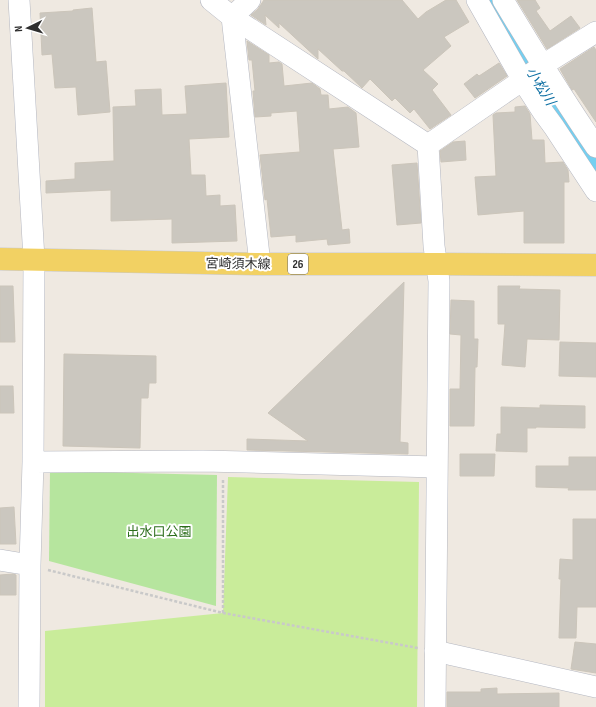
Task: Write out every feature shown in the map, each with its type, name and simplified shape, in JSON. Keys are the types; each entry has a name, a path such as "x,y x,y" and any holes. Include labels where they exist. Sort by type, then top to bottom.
{"main road":[{"name":"宮崎須木線","path":"0,259 260,264 596,265"}],"street":[{"path":"19,0 34,259 33,462 30,565 29,707"},
{"path":"211,0 232,17 428,145"},
{"path":"232,17 250,0"},
{"path":"477,0 523,81 596,191"},
{"path":"503,0 582,128 596,147"},
{"path":"232,17 260,264"},
{"path":"428,145 543,66 596,32"},
{"path":"428,145 434,246 439,281 435,707"},
{"path":"33,462 223,461 437,467"},
{"path":"0,560 30,565"},
{"path":"435,651 596,687"}],"path":[{"path":"223,461 223,613"},
{"path":"30,565 223,613 435,651"}],"green space":[{"name":"出水口公園","path":"50,471 217,475 216,606 49,561"},
{"path":"228,477 419,482 417,707 45,707 45,631 223,613"}],"building":[{"path":"264,0 402,0 418,19 426,12 446,0 456,0 469,22 444,37 451,46 423,70 438,84 432,90 451,115 430,129 414,109 410,113 395,98 392,101 370,79 362,88 318,49 318,59 279,23 279,28 265,15 266,25 251,15 258,9"},
{"path":"517,0 535,0 540,8 536,11 550,31 571,16 580,28 547,49"},
{"path":"92,8 96,62 106,61 110,112 78,115 76,87 55,88 52,54 42,55 40,13"},
{"path":"247,41 269,55 269,63 279,62 282,64 284,86 312,83 320,89 321,95 328,95 329,109 348,107 356,113 359,147 333,149 342,230 349,229 350,243 328,245 327,239 296,242 296,235 271,237 260,155 300,152 297,111 271,113 271,116 255,117 253,91 255,91 252,60 249,60"},
{"path":"594,47 596,50 596,122 574,89 572,90 560,69"},
{"path":"499,63 507,76 475,98 464,84 477,74 479,76"},
{"path":"226,83 229,137 189,139 191,175 205,175 206,196 220,195 220,206 235,205 237,241 172,243 172,219 111,221 111,190 46,193 46,181 75,179 75,163 114,161 113,107 136,106 135,90 161,89 162,115 187,114 185,86"},
{"path":"525,106 530,114 532,140 544,140 545,163 563,162 568,170 569,182 564,182 564,243 524,243 524,211 478,215 475,177 496,176 493,115 496,113 515,112 515,107"},
{"path":"465,141 466,160 441,162 440,151 453,142"},
{"path":"417,163 421,223 397,225 392,165"},
{"path":"404,282 400,442 408,443 408,454 247,450 247,439 308,441 268,413"},
{"path":"0,286 13,286 15,342 0,342"},
{"path":"498,286 520,286 519,289 560,290 559,340 527,339 525,367 502,365 505,324 498,324"},
{"path":"451,300 474,301 474,339 478,339 477,367 475,367 474,426 450,426 450,389 460,389 461,335 450,334"},
{"path":"560,342 596,343 596,377 559,376"},
{"path":"64,354 156,356 156,383 149,383 148,398 141,398 140,448 63,446"},
{"path":"0,386 13,386 14,413 0,413"},
{"path":"540,405 585,406 585,428 527,428 527,452 496,451 497,434 501,434 501,407 540,408"},
{"path":"460,454 495,454 494,476 460,476"},
{"path":"569,457 596,457 596,490 568,490 569,488 536,487 536,466 569,466"},
{"path":"14,507 16,544 0,544 0,508"},
{"path":"573,519 596,519 596,607 577,607 576,638 559,638 561,579 559,579 560,559 573,560"},
{"path":"0,575 16,575 16,595 0,595"},
{"path":"575,642 596,644 596,673 571,669"},
{"path":"497,688 497,694 559,693 559,707 447,707 447,692 481,692 481,689"}],"waterway":[{"name":"小松川","path":"490,0 537,82 555,106 596,170"}]}
